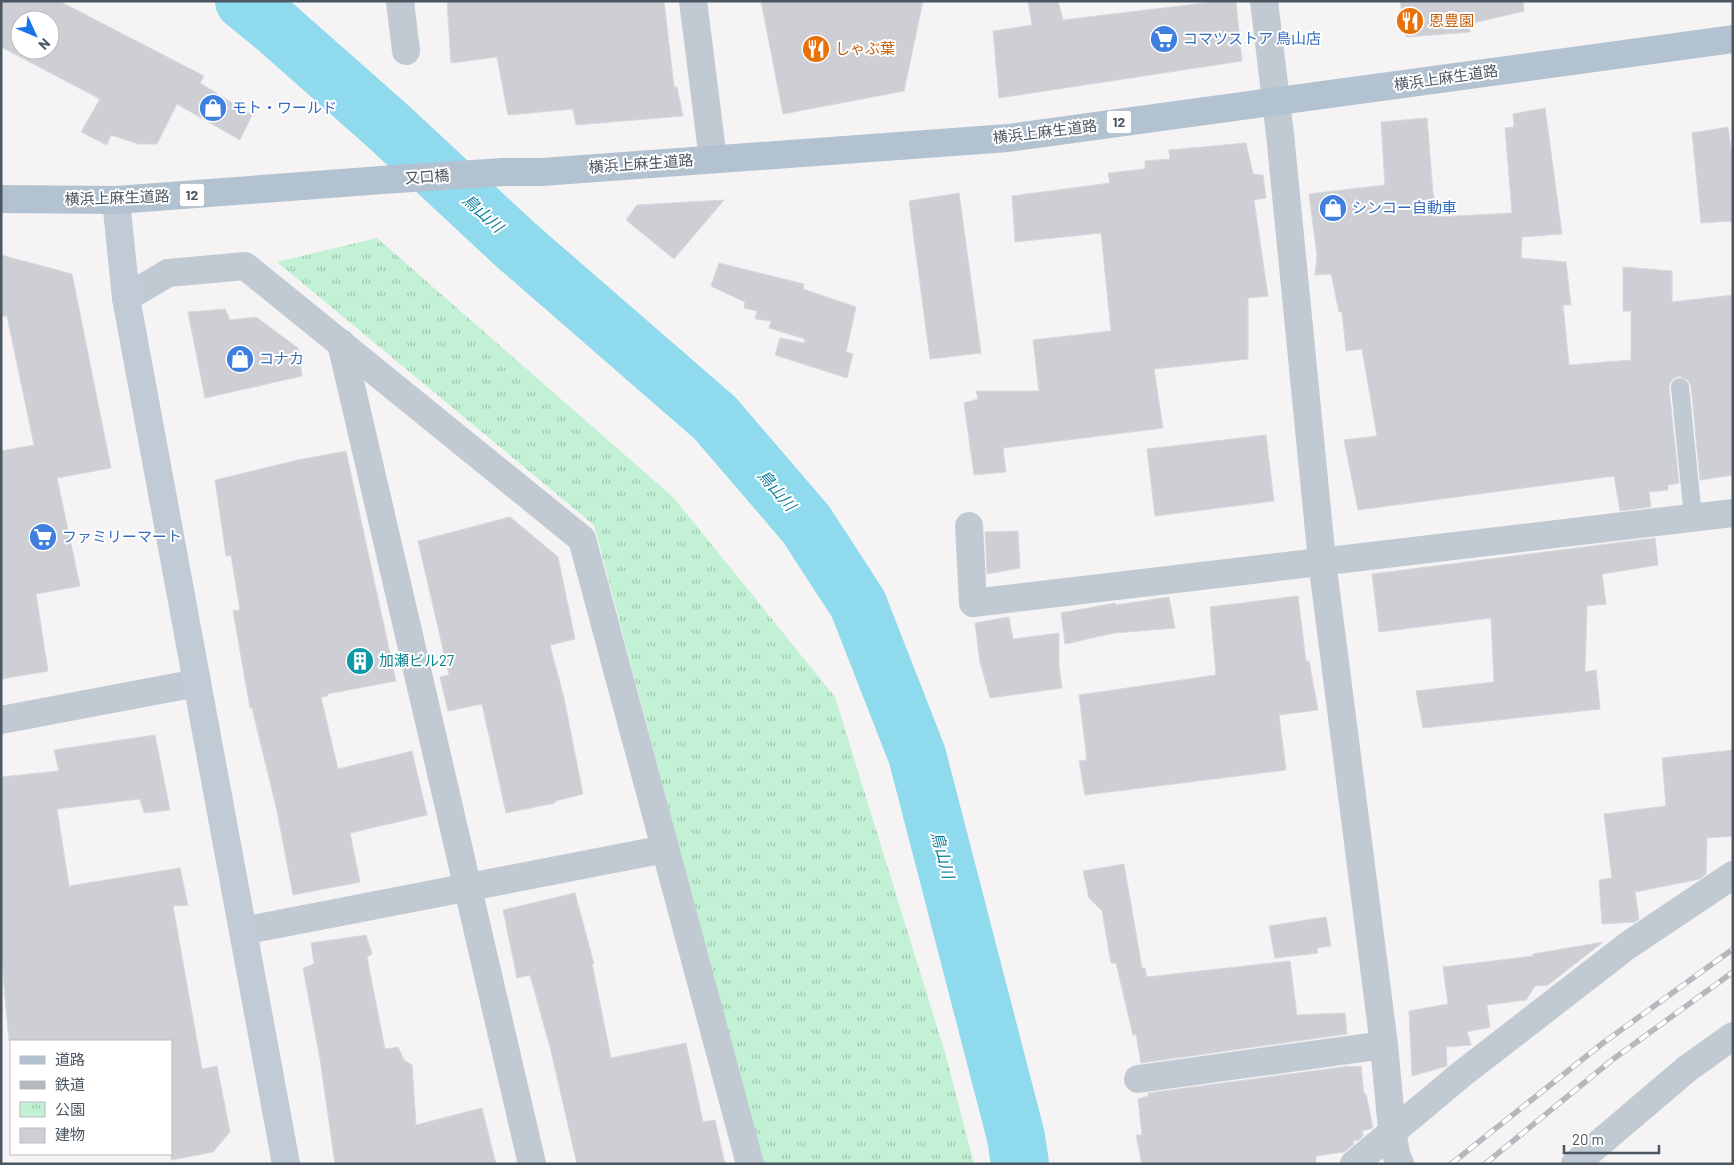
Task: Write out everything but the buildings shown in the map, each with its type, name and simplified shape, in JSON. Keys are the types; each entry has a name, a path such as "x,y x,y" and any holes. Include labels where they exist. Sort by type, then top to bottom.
{"main road":[{"name":"横浜上麻生道路","path":"503,172 542,172 1008,138 1733,39"},
{"name":"又口橋","path":"382,180 503,172"},
{"name":"横浜上麻生道路","path":"1,199 116,200 382,180"}],"street":[{"path":"400,1 406,51"},
{"path":"693,1 713,159"},
{"path":"1264,1 1277,100 1322,560 1384,1044 1392,1130 1396,1154 1400,1164"},
{"path":"116,200 126,298 286,1164"},
{"path":"126,298 168,273 245,266 582,539 750,1164"},
{"path":"341,343 532,1164"},
{"path":"969,526 973,603 1322,560 1733,513"},
{"path":"1,720 197,683"},
{"path":"243,931 665,849"},
{"path":"1354,1164 1392,1130 1463,1073 1627,946 1733,875"},
{"path":"1576,1164 1688,1068 1733,1036"},
{"path":"1138,1079 1384,1044"}],"lane":[{"path":"1680,386 1693,517"}],"green space":[{"path":"377,238 673,497 835,697 946,1056 974,1164 763,1164 594,525 277,262"}],"waterway":[{"name":"鳥山川","path":"244,1 389,127 517,246 715,418 806,524 858,604 917,755 1016,1137 1020,1164"}],"railway":[{"path":"1451,1164 1603,1043 1733,949"},
{"path":"1485,1164 1612,1060 1733,972"}],"place":[{"name":"恩豊園","path":"1410,21"},
{"name":"コマツストア 鳥山店","path":"1164,39"},
{"name":"しゃぶ葉","path":"816,49"},
{"name":"モト・ワールド","path":"213,108"},
{"name":"シンコー自動車","path":"1333,208"},
{"name":"コナカ","path":"240,359"},
{"name":"ファミリーマート","path":"43,537"},
{"name":"加瀬ビル27","path":"360,661"}]}
